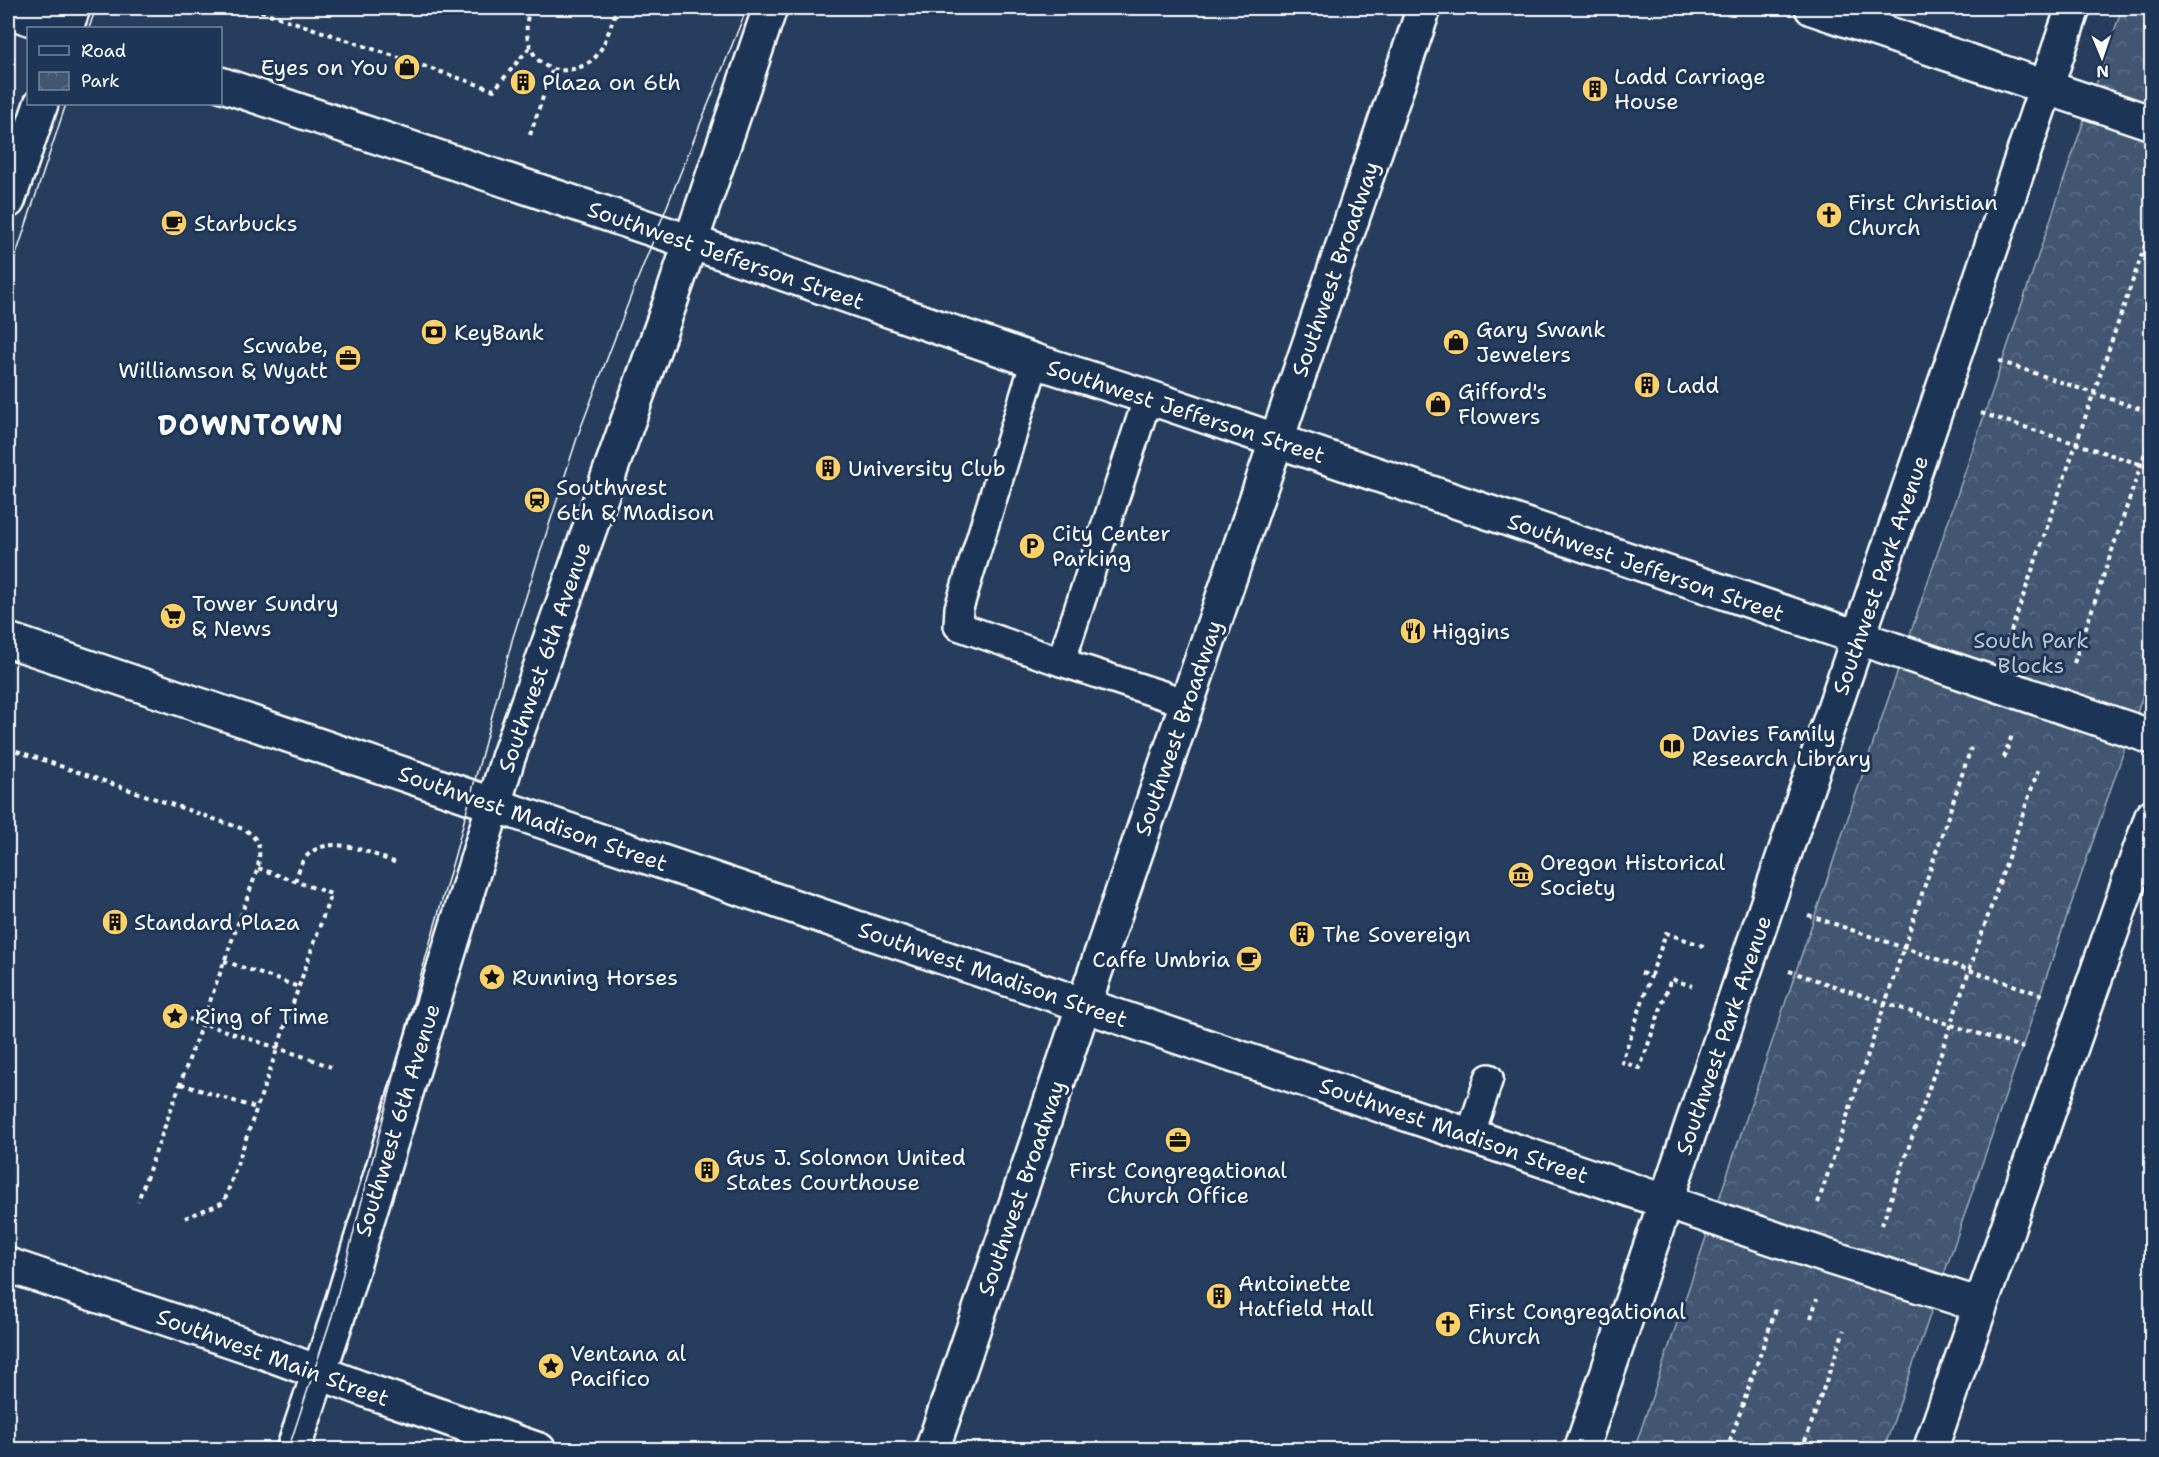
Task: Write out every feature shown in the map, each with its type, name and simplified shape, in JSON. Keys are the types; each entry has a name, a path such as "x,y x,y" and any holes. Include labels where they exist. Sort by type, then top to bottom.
{"street":[{"path":"66,27 73,8"},
{"name":"Southwest 6th Avenue","path":"293,1449 319,1373 508,758 770,8"},
{"name":"Southwest Broadway","path":"932,1449 1424,8"},
{"path":"1812,8 2151,123"},
{"name":"Southwest Park Avenue","path":"1581,1449 2073,8"},
{"path":"8,11 56,27"},
{"name":"Southwest Jefferson Street","path":"222,85 2151,737"},
{"path":"8,201 41,105"},
{"name":"Southwest Madison Street","path":"8,640 1470,1136 1832,1258 1980,1305"},
{"path":"1930,1449 2151,816"},
{"name":"Southwest Main Street","path":"8,1265 245,1345 539,1449"}],"lane":[{"path":"1035,361 959,608 958,626 1187,703"},
{"path":"1061,662 1148,397"},
{"path":"1470,1136 1489,1078"}],"path":[{"path":"252,8 494,90 529,48"},
{"path":"530,8 525,32 529,48 539,60 552,68 568,70 584,66 596,57 605,42 616,8"},
{"path":"530,135 552,68"},
{"path":"2008,640 2151,225"},
{"path":"1958,346 2151,413"},
{"path":"1939,400 2151,468"},
{"path":"2074,663 2151,432"},
{"path":"1818,1203 1971,748"},
{"path":"8,757 9,749 246,830 254,836 261,847 258,868 138,1201"},
{"path":"1882,1225 2038,770"},
{"path":"295,881 303,860 314,850 326,845 347,846 397,863"},
{"path":"185,1218 224,1202 331,894 258,868"},
{"path":"1768,902 1904,946 2083,1009"},
{"path":"1692,986 1671,979 1640,1068 1622,1062 1666,933 1706,947"},
{"path":"1750,958 1951,1025 2065,1060"},
{"path":"224,961 299,987"},
{"path":"1641,973 1651,976"},
{"path":"189,1019 331,1067"},
{"path":"181,1084 256,1108"},
{"path":"1727,1449 1777,1306"},
{"path":"1802,1449 1844,1330"}],"green space":[{"name":"South Park Blocks","path":"2122,8 2151,8 2151,672 1884,1449 1634,1450"}],"tram line":[{"path":"89,27 96,8"},
{"path":"288,1450 332,1316 414,999 513,637 578,435 632,293 747,8"},
{"path":"8,279 66,105"}],"place":[{"name":"Eyes on You","path":"407,67"},
{"name":"Plaza on 6th","path":"523,82"},
{"name":"Ladd Carriage House","path":"1595,89"},
{"name":"First Christian Church","path":"1829,215"},
{"name":"Starbucks","path":"174,223"},
{"name":"KeyBank","path":"434,332"},
{"name":"Gary Swank Jewelers","path":"1456,342"},
{"name":"Scwabe, Williamson & Wyatt","path":"348,358"},
{"name":"Ladd","path":"1647,385"},
{"name":"Gifford's Flowers","path":"1438,404"},
{"name":"University Club","path":"828,468"},
{"name":"Southwest 6th & Madison","path":"537,500"},
{"name":"City Center Parking","path":"1032,546"},
{"name":"Tower Sundry & News","path":"173,616"},
{"name":"Higgins","path":"1413,631"},
{"name":"Davies Family Research Library","path":"1672,746"},
{"name":"Oregon Historical Society","path":"1521,875"},
{"name":"Standard Plaza","path":"115,922"},
{"name":"The Sovereign","path":"1302,934"},
{"name":"Caffe Umbria","path":"1249,959"},
{"name":"Running Horses","path":"492,977"},
{"name":"Ring of Time","path":"175,1016"},
{"name":"First Congregational Church Office","path":"1178,1140"},
{"name":"Gus J. Solomon United States Courthouse","path":"707,1170"},
{"name":"Antoinette Hatfield Hall","path":"1219,1296"},
{"name":"First Congregational Church","path":"1448,1324"},
{"name":"Ventana al Pacifico","path":"551,1366"}],"district":[{"name":"DOWNTOWN","path":"251,425"}]}
